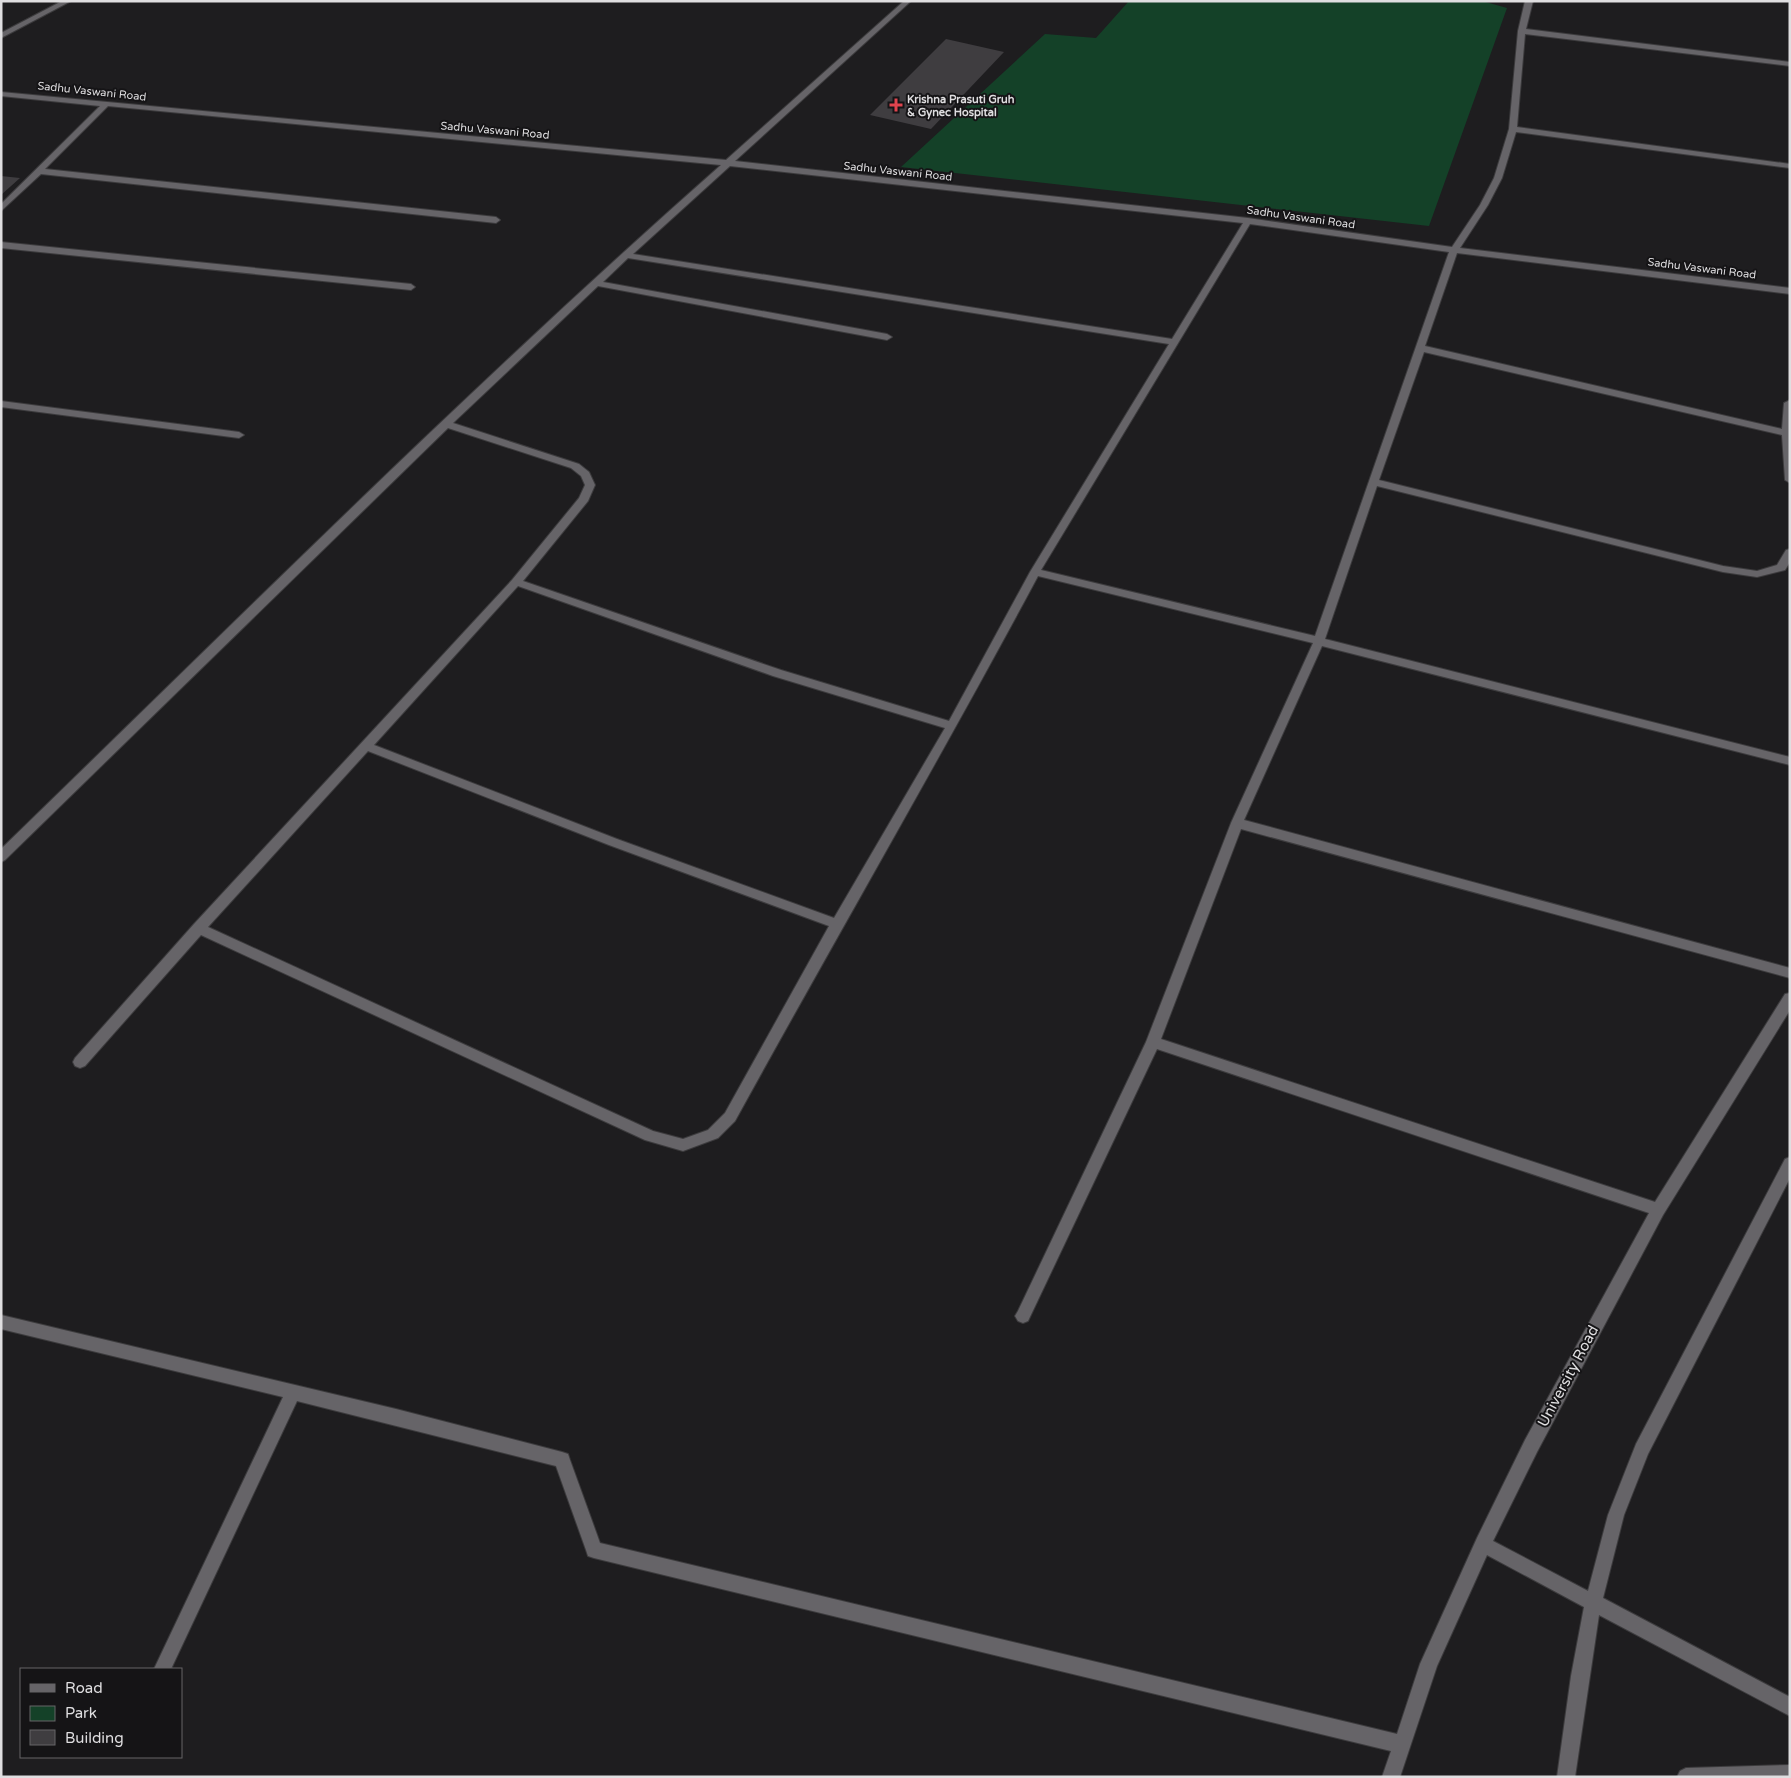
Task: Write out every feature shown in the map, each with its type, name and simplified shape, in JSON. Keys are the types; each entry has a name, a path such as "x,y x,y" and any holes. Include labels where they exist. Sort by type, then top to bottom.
{"street":[{"path":"1,36 68,1"},
{"path":"1,857 446,424 625,255 838,68 908,1"},
{"path":"1023,1316 1153,1042 1237,823 1319,640 1454,250 1484,205 1498,178 1513,129 1522,31 1529,1"},
{"path":"1522,31 1790,64"},
{"name":"Sadhu Vaswani Road","path":"1,94 729,163 1248,221 1454,250 1790,290"},
{"path":"1,209 106,104"},
{"path":"1513,129 1790,166"},
{"path":"39,171 496,220"},
{"path":"199,928 650,1136 683,1145 713,1134 730,1117 952,726 1036,572 1248,221"},
{"path":"1,245 411,287"},
{"path":"625,255 1175,342"},
{"path":"596,283 887,337"},
{"path":"1420,348 1787,433"},
{"path":"1788,403 1787,433 1790,480"},
{"path":"1,404 239,435"},
{"path":"80,1062 199,928 516,582 584,500 590,485 586,474 575,466 446,424"},
{"path":"1373,482 1723,569 1757,574 1781,568 1790,552"},
{"path":"1036,572 1319,640 1790,761"},
{"path":"516,582 777,673 952,726"},
{"path":"366,746 604,838 838,924"},
{"path":"1237,823 1790,973"},
{"name":"University Road","path":"1391,1777 1400,1744 1429,1664 1483,1544 1531,1446 1658,1210 1790,998"},
{"path":"1153,1042 1658,1210"},
{"path":"1566,1777 1580,1676 1593,1603 1616,1515 1642,1450 1790,1163"},
{"path":"1,1322 293,1392 562,1460 594,1550 1400,1744"},
{"path":"162,1668 293,1392"},
{"path":"1483,1544 1790,1707"},
{"path":"1686,1777 1790,1774"}],"green space":[{"path":"1129,1 1482,1 1507,8 1429,226 901,167 1045,34 1096,38"}],"building":[{"path":"946,39 1004,52 931,129 870,115"},
{"path":"1,176 20,178 1,195"}],"place":[{"name":"Krishna Prasuti Gruh & Gynec Hospital","path":"896,105"}]}
